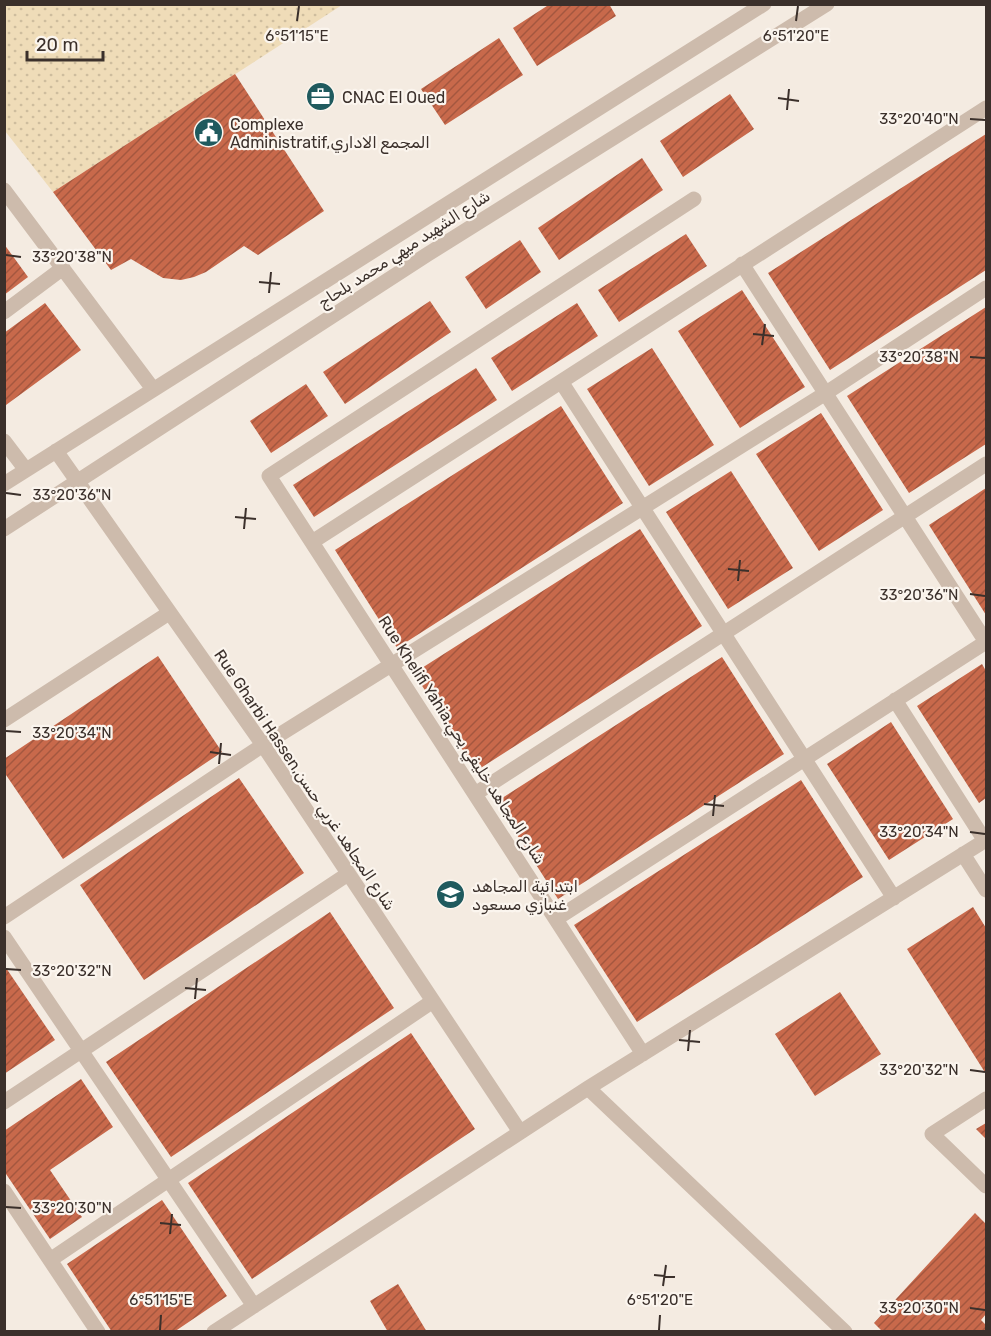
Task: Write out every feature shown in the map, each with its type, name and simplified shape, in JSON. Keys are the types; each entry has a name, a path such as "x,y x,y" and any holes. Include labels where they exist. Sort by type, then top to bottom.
{"street":[{"name":"شارع الشهيد ميهي محمد بلحاج","path":"4,484 764,4"},
{"name":"شارع الشهيد ميهي محمد بلحاج","path":"4,529 428,254 827,4"},
{"path":"312,542 987,108"},
{"path":"4,190 153,389"},
{"name":"Rue Khelifi Yahia,شارع المجاهد خليفي يحي","path":"643,1054 269,476 694,199"},
{"path":"556,919 987,642 742,264"},
{"path":"4,312 63,268"},
{"path":"4,918 263,745 826,393 987,288"},
{"path":"562,383 894,898"},
{"path":"4,441 26,470"},
{"name":"Rue Gharbi Hassen,شارع المجاهد غربي حسن","path":"56,451 263,745 520,1132"},
{"path":"475,794 987,464"},
{"path":"4,720 169,613"},
{"path":"214,1332 588,1088 986,840 895,700"},
{"path":"963,854 987,890"},
{"path":"4,1102 348,874"},
{"path":"4,937 254,1306"},
{"path":"50,1260 433,1001"},
{"path":"588,1088 845,1332"},
{"path":"987,1099 932,1134 987,1186"},
{"path":"4,1191 98,1332"}],"sand":[{"path":"5,4 342,5 53,192 5,131"}],"building":[{"path":"550,4 609,4 616,16 537,66 513,28"},
{"path":"499,38 523,75 445,125 421,89"},
{"name":"Complexe Administratif,المجمع الاداري","path":"235,74 324,211 258,255 244,246 206,272 194,277 181,280 163,278 131,259 111,270 53,192"},
{"path":"730,94 754,129 683,177 660,141"},
{"path":"986,134 986,270 830,370 768,273"},
{"path":"642,158 663,190 559,260 538,228"},
{"path":"686,234 707,266 619,322 598,290"},
{"path":"520,240 541,272 486,309 465,277"},
{"path":"4,244 28,277 4,295"},
{"path":"742,290 805,387 740,428 678,331"},
{"path":"430,301 451,332 345,404 323,372"},
{"path":"45,303 81,350 6,405 4,333"},
{"path":"577,303 598,336 512,391 491,358"},
{"path":"986,307 986,444 909,493 847,396"},
{"path":"652,348 714,445 649,486 587,389"},
{"path":"476,368 497,400 314,517 293,485"},
{"path":"306,384 328,416 271,453 250,421"},
{"path":"561,406 623,503 397,648 335,550"},
{"path":"821,413 883,510 819,551 756,454"},
{"path":"731,471 793,568 728,609 666,512"},
{"path":"986,488 986,615 929,525"},
{"path":"640,529 702,626 476,771 414,673"},
{"path":"158,656 222,752 63,859 4,772 4,759"},
{"path":"722,657 784,754 558,899 496,802"},
{"path":"982,664 986,671 986,798 979,803 917,706"},
{"path":"891,722 953,819 889,860 827,764"},
{"path":"239,778 304,873 144,980 80,885"},
{"path":"801,780 863,877 637,1022 574,925"},
{"path":"973,907 986,928 986,1074 907,949"},
{"path":"330,912 394,1008 171,1157 106,1062"},
{"path":"4,965 55,1040 4,1074"},
{"path":"840,992 881,1054 815,1096 775,1034"},
{"path":"411,1033 475,1129 252,1279 188,1183"},
{"path":"81,1079 113,1127 50,1170 82,1217 50,1239 4,1171 4,1131"},
{"path":"986,1123 986,1139 976,1129"},
{"path":"162,1200 227,1296 174,1332 112,1332 67,1264"},
{"path":"975,1213 986,1224 986,1314 981,1320 986,1325 986,1332 883,1332 874,1323"},
{"path":"398,1284 427,1332 388,1332 370,1301"}],"place":[{"name":"CNAC El Oued","path":"321,97"},
{"name":"Complexe Administratif,المجمع الاداري","path":"209,133"},
{"name":"ابتدائية المجاهد غنبازي مسعود","path":"451,895"}]}
